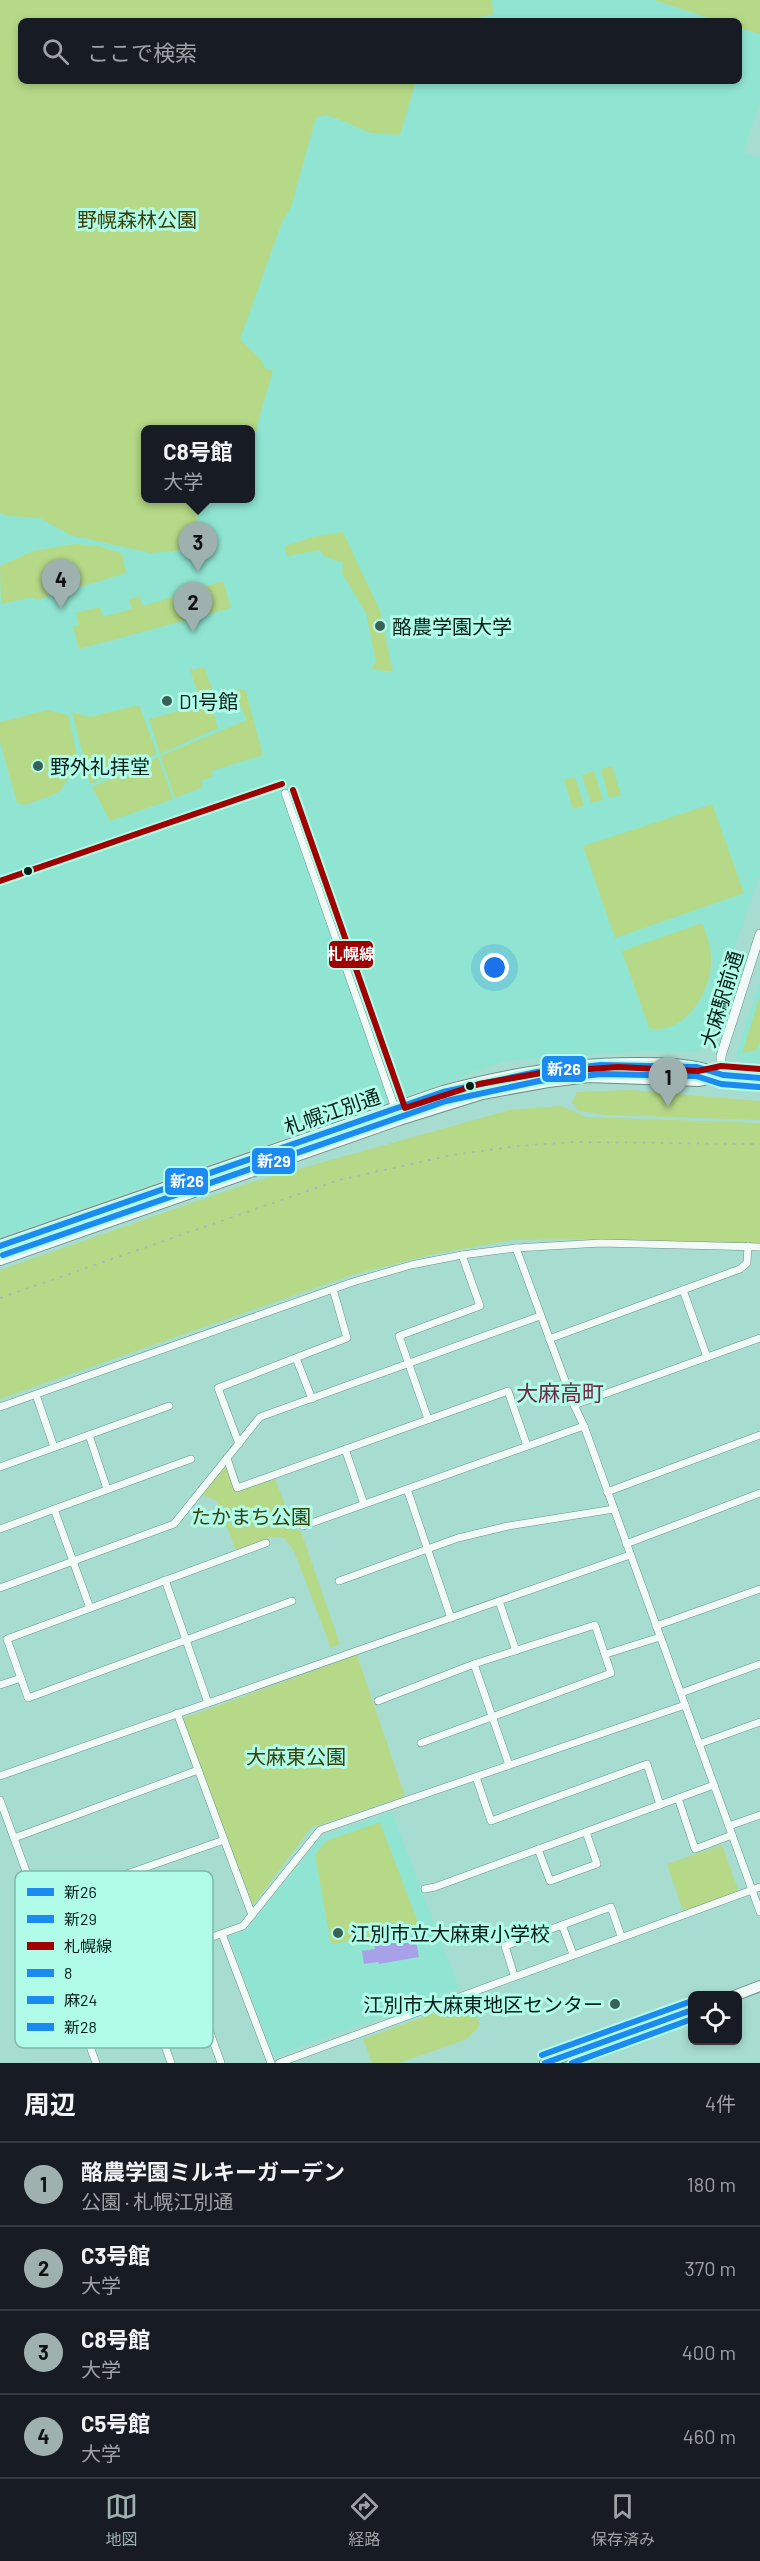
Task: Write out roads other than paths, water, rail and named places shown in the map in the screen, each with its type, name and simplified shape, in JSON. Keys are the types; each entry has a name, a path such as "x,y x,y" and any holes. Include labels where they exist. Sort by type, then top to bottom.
{"highway":[{"name":"札幌江別通","path":"0,1246 397,1114 482,1094 548,1081 619,1076 699,1080 721,1075 760,1078"},
{"name":"札幌江別通","path":"0,1259 397,1114"}],"main road":[{"path":"742,1992 760,1986"},
{"path":"545,2063 688,2012"}],"street":[{"path":"285,793 397,1114"},
{"name":"大麻駅前通","path":"721,1075 721,1056 760,934"},
{"path":"0,1407 333,1289 411,1265 516,1248 601,1243 760,1247"},
{"path":"549,1339 746,1266 748,1246"},
{"path":"516,1248 540,1316 584,1426 760,1912"},
{"path":"428,1419 399,1336 480,1306 462,1255"},
{"path":"239,1444 218,1388 347,1338 333,1289"},
{"path":"683,1290 707,1357"},
{"path":"0,1588 174,1524 260,1417 540,1316"},
{"path":"574,1405 760,1338"},
{"path":"296,1358 312,1399"},
{"path":"227,1458 237,1488 507,1391 527,1446"},
{"path":"36,1395 54,1448"},
{"path":"0,1467 169,1406"},
{"path":"303,1526 584,1426"},
{"path":"89,1435 107,1489"},
{"path":"607,1492 760,1435"},
{"path":"345,1449 364,1504"},
{"path":"0,1529 191,1458"},
{"path":"407,1489 451,1618"},
{"path":"626,1544 760,1495"},
{"path":"54,1509 90,1608"},
{"path":"339,1581 458,1538 508,1526 614,1509"},
{"path":"266,1543 6,1639 28,1698 292,1601"},
{"path":"0,1776 630,1555"},
{"path":"165,1580 208,1703"},
{"path":"656,1626 760,1589"},
{"path":"499,1601 516,1650"},
{"path":"378,1701 474,1664 595,1625 611,1673 421,1743"},
{"path":"606,1654 660,1637"},
{"path":"474,1664 509,1765"},
{"path":"681,1694 760,1664"},
{"path":"0,1685 21,1678"},
{"path":"213,1937 243,1926 320,1830 685,1705"},
{"path":"177,1713 252,1915"},
{"path":"699,1744 760,1722"},
{"path":"476,1777 491,1821 647,1764 660,1804"},
{"path":"14,1838 198,1770"},
{"path":"425,1888 435,1887 714,1785"},
{"path":"678,1798 695,1849 732,1835"},
{"path":"0,1800 26,1871"},
{"path":"729,1826 760,1815"},
{"path":"538,1849 550,1881 597,1864 586,1832"},
{"path":"136,1871 224,1840"},
{"path":"279,2063 514,1975 760,1887"},
{"path":"514,1975 505,1946 611,1907 621,1936"},
{"path":"562,1925 573,1954"},
{"path":"222,1934 271,2063"},
{"path":"213,2041 221,2063"},
{"path":"91,2048 96,2063"},
{"path":"166,2048 171,2063"}],"railway":[{"path":"0,1298 339,1180 452,1155 519,1146 574,1142 760,1144"}],"place":[{"name":"C8号館","path":"198,572"},
{"name":"C5号館","path":"61,609"},
{"name":"酪農学園大学","path":"380,626"},
{"name":"C3号館","path":"193,632"},
{"name":"D1号館","path":"167,701"},
{"name":"野外礼拝堂","path":"38,766"},
{"name":"酪農学園ミルキーガーデン","path":"668,1107"},
{"name":"江別市立大麻東小学校","path":"338,1933"},
{"name":"江別市大麻東地区センター","path":"615,2004"}],"district":[{"name":"大麻高町","path":"560,1392"}],"park label":[{"name":"野幌森林公園","path":"137,219"},
{"name":"たかまち公園","path":"251,1516"},
{"name":"大麻東公園","path":"296,1756"}]}
